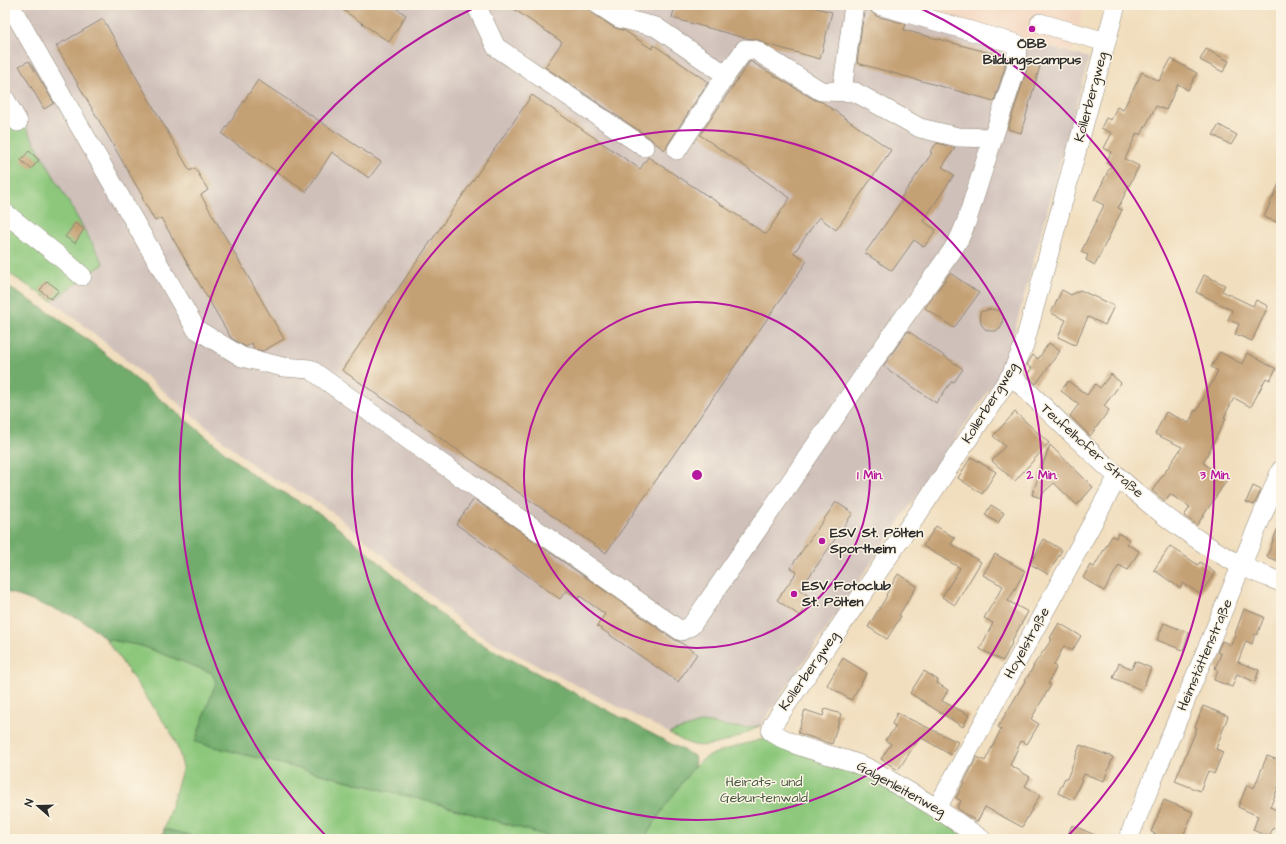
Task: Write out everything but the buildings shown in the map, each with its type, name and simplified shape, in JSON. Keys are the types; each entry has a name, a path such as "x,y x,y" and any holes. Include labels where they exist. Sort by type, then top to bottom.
{"street":[{"path":"10,5 196,329 242,357 283,368 310,369 431,456 681,631 691,626 902,320 952,251 966,223 1016,69 1017,44 879,5"},
{"path":"476,5 496,47 644,147"},
{"path":"599,5 619,18 656,27 726,75"},
{"path":"842,91 854,5"},
{"name":"Kollerbergweg","path":"771,731 773,724 1011,375 1024,345 1116,5"},
{"path":"1040,23 1106,42"},
{"path":"677,150 726,75 745,49 755,50 821,91 855,92 920,128 958,137 993,138"},
{"path":"5,99 18,122"},
{"path":"5,214 60,256 82,276"},
{"name":"Teufelhofer Straße","path":"1011,375 1117,478 1190,534 1242,566 1281,582"},
{"name":"Heimstättenstraße","path":"1128,839 1281,470"},
{"name":"Hoyelstraße","path":"937,808 1117,478"},
{"name":"Galgenleitenweg","path":"771,731 779,738 872,770 937,808 982,839"}],"shaded area":[{"path":"5,5 898,5 1089,58 1005,366 761,725 750,728 739,728 704,722 669,733 483,637 465,625 336,515 311,498 260,471 97,336 52,301 104,264 5,91"},
{"name":"ÖBB Bildungscampus","path":"898,5 1085,5 1072,53"}],"green space":[{"path":"5,91 104,264 52,301 5,271"},
{"path":"5,285 52,314 92,343 254,476 319,513 330,521 460,630 480,643 694,756 694,766 644,839 558,839 431,802 195,742 216,682 212,673 142,646 106,639 92,627 76,617 5,591"},
{"path":"106,639 142,646 212,673 216,682 195,742 431,802 558,839 206,839 164,829 183,767 178,749 172,734"},
{"path":"704,722 740,727 754,727 761,725 728,741 702,746 691,744 669,733"},
{"name":"Heirats- und Geburtenwald","path":"764,739 861,770 973,839 644,839 681,783 705,758 734,747"},
{"path":"164,829 206,839 162,839"}],"place":[{"name":"ÖBB Bildungscampus","path":"1032,29"},
{"name":"ESV St. Pölten Sportheim","path":"822,541"},
{"name":"ESV Fotoclub St. Pölten","path":"794,594"}]}
